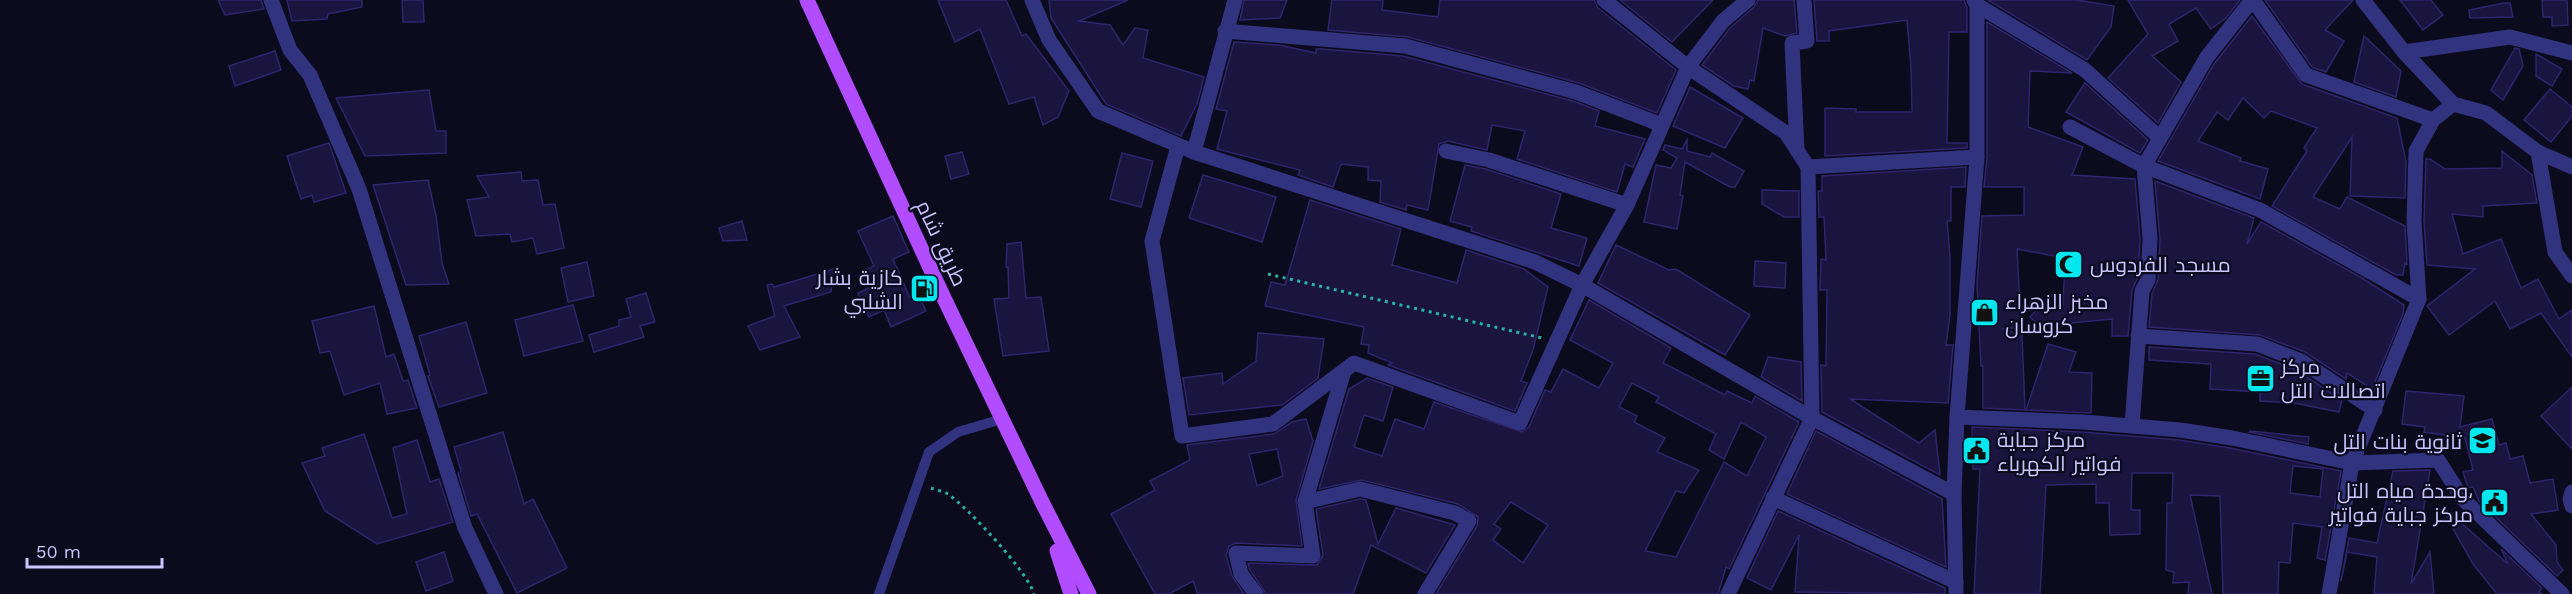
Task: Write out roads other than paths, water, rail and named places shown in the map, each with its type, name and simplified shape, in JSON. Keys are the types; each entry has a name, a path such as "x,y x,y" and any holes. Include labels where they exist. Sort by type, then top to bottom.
{"main road":[{"name":"طريق شام","path":"807,0 1042,502"},
{"path":"1042,502 1071,594"},
{"path":"1042,502 1089,594"}],"street":[{"path":"271,0 290,51 310,75 359,189 465,528 496,594"},
{"path":"1032,0 1049,40 1098,111 1194,152 1535,262 1582,285 1812,418 1954,494"},
{"path":"1194,152 1234,0"},
{"path":"1605,0 1688,67 1786,133 1808,167 1812,418 1728,594"},
{"path":"1178,146 1152,241 1182,436 1273,424 1354,363 1520,423 1582,285 1627,205 1688,67 1722,21 1748,0"},
{"path":"1797,150 1792,43 1807,41 1804,0"},
{"path":"2132,425 2142,291 2148,280 2150,238 2144,166 2207,57 2252,0 2306,75 2433,120"},
{"path":"2363,0 2404,52 2453,104 2486,113 2538,152 2572,167"},
{"path":"1976,3 2085,70 2160,138"},
{"path":"1773,498 1956,588 1954,494 1957,417 1977,157 1976,3"},
{"path":"1225,30 1405,46 1576,92 1662,124"},
{"path":"2404,52 2510,37 2572,53"},
{"path":"2329,594 2352,463 2419,298 2414,221 2416,151 2433,120 2453,104"},
{"path":"2070,127 2144,166 2260,210 2419,298"},
{"path":"1446,151 1499,163 1627,205"},
{"path":"2538,152 2554,252 2572,276"},
{"path":"1808,167 1977,157"},
{"path":"2138,336 2257,344 2301,361 2375,410"},
{"path":"1256,594 1241,574 1236,553 1313,556 1305,502 1344,371"},
{"path":"1957,417 2132,425 2232,438 2352,463 2438,460 2463,499 2562,594"},
{"path":"1305,502 1360,489 1455,513 1468,521 1425,594"},
{"path":"2572,492 2570,499 2572,506"}],"lane":[{"path":"879,594 929,452 958,432 1002,418"}],"place":[{"name":"مسجد الفردوس","path":"2069,264"},
{"name":"كازية بشار الشلبي","path":"924,289"},
{"name":"مخبز الزهراء كروسان","path":"1984,313"},
{"name":"مركز اتصالات التل","path":"2260,378"},
{"name":"ثانوية بنات التل","path":"2483,441"},
{"name":"مركز جباية فواتير الكهرباء","path":"1976,451"},
{"name":"وحدة مياه التل، مركز جباية فواتير","path":"2494,502"}]}
